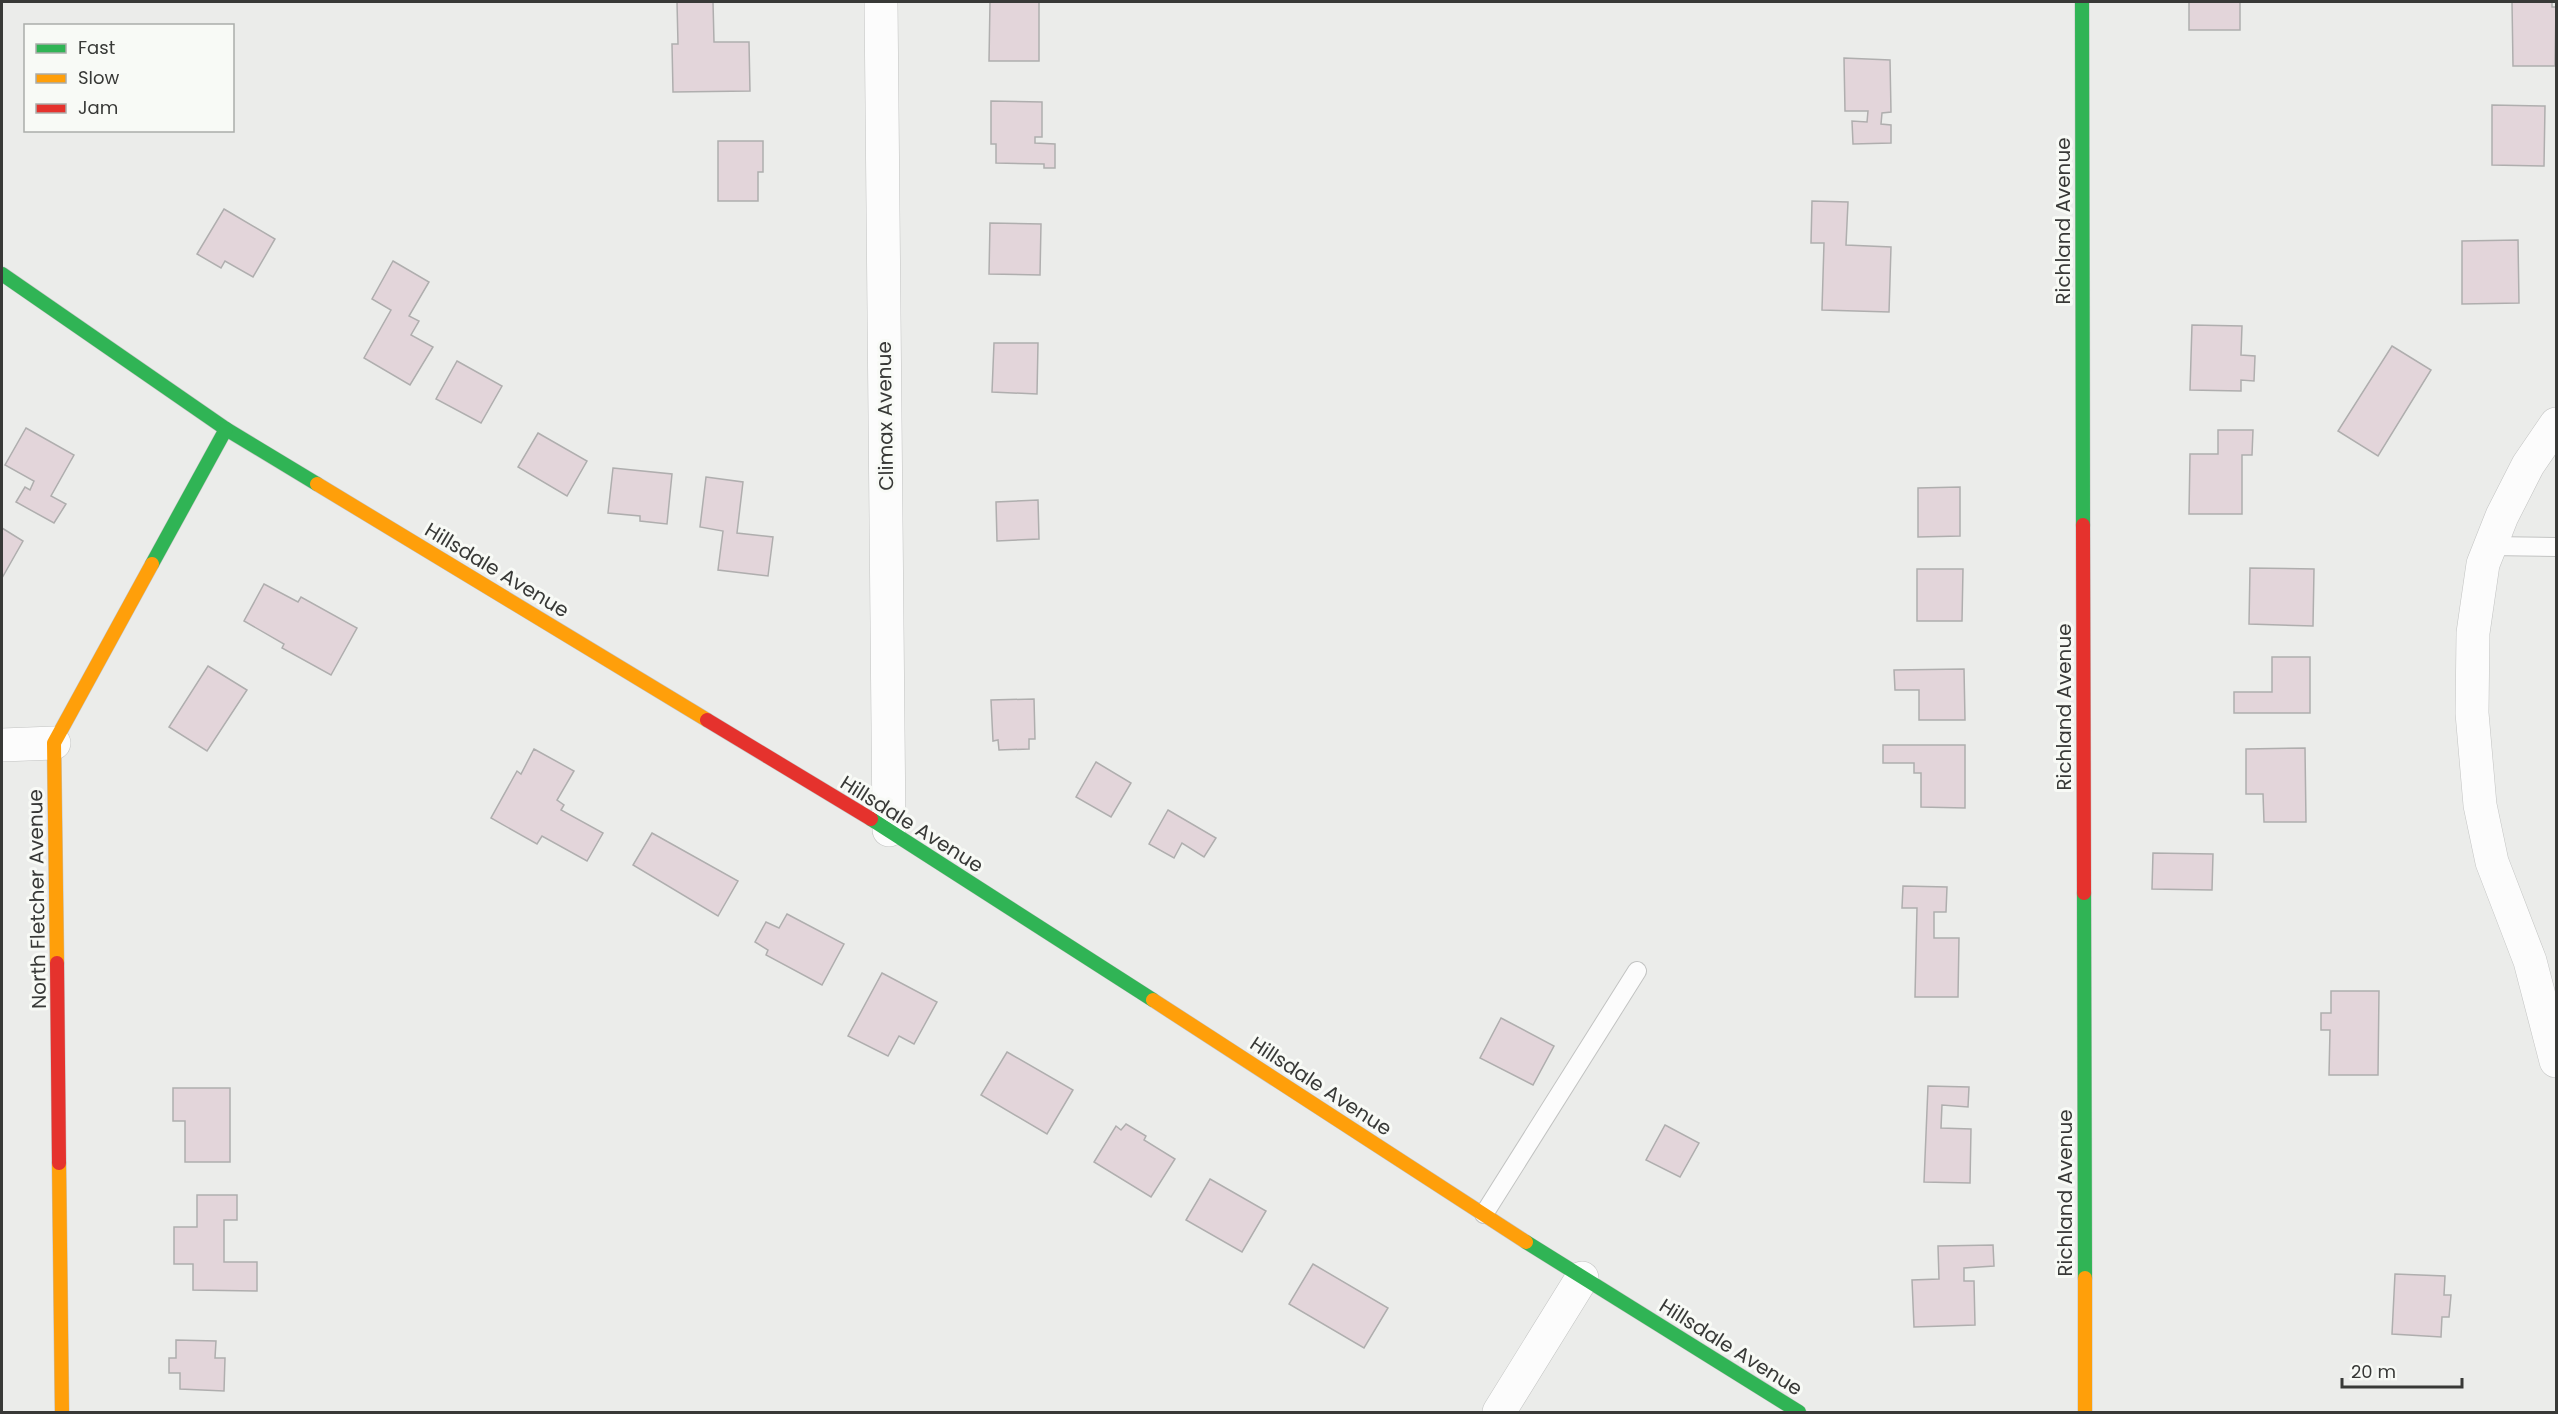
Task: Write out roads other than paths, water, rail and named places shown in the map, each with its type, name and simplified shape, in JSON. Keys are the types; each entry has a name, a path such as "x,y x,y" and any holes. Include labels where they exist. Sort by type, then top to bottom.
{"street":[{"name":"Climax Avenue","path":"880,2 889,830"},
{"name":"Richland Avenue","path":"2082,2 2085,1413"},
{"name":"Hillsdale Avenue","path":"2,274 226,429 889,830 1582,1278 1799,1413"},
{"path":"2556,424 2528,465 2502,516 2482,564 2473,633 2472,713 2480,805 2492,862 2530,962 2556,1061"},
{"name":"North Fletcher Avenue","path":"62,1413 54,743 226,429"},
{"path":"2,745 54,743"},
{"path":"1498,1413 1582,1278"}],"lane":[{"path":"2490,546 2556,548"},
{"path":"1484,1214 1637,971"}]}
